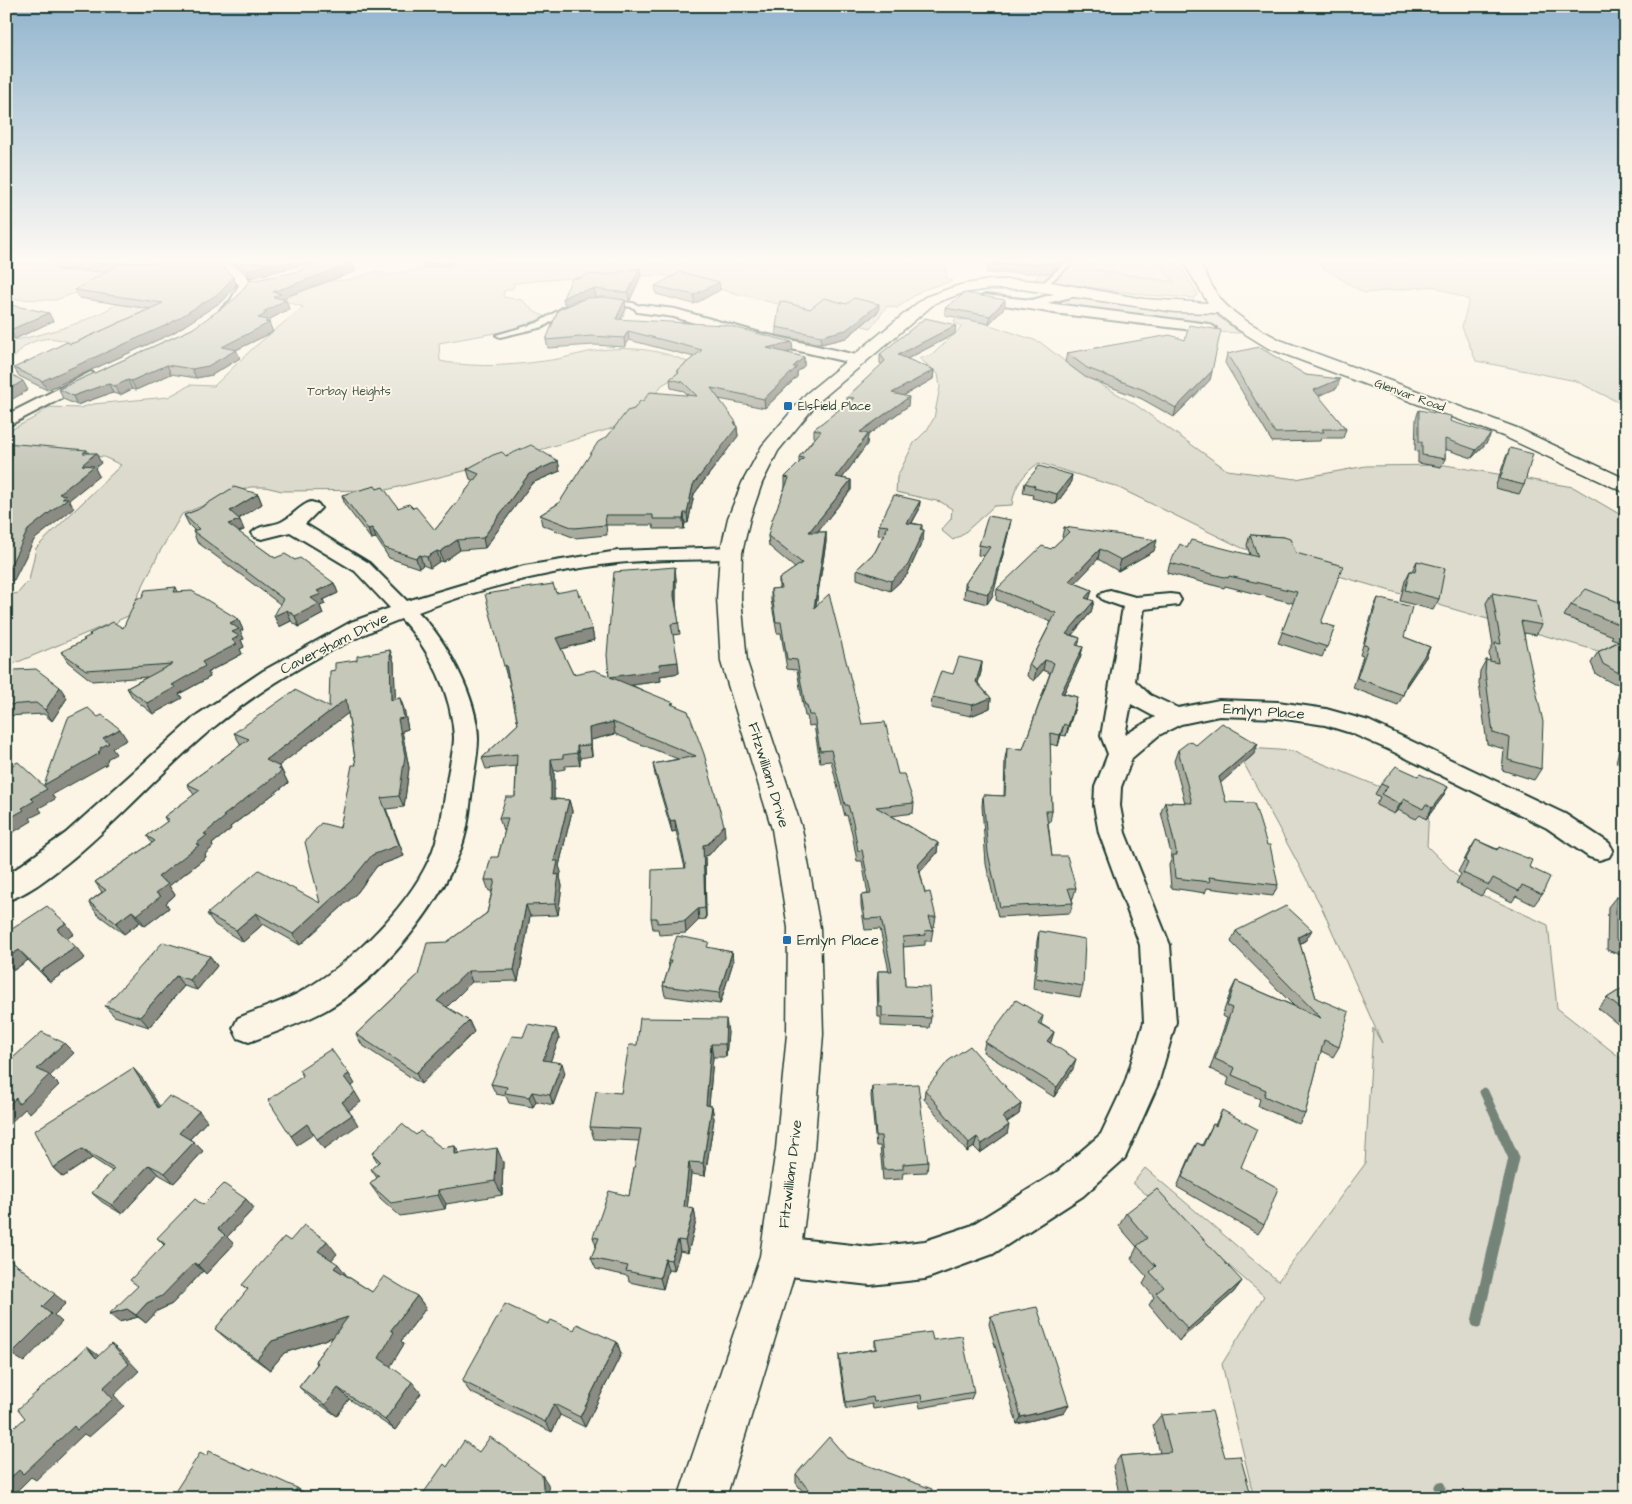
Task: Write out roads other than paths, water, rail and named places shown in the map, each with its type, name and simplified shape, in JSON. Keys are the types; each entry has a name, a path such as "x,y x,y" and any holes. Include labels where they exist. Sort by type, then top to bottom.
{"street":[{"path":"744,333 856,359"},
{"name":"Fitzwilliam Drive","path":"702,1498 780,1256 795,1149 805,1034 804,928 786,829 734,662 729,598 731,553 739,518 752,483 769,450 812,398 888,333"},
{"name":"Glenvar Road","path":"1256,333 1274,344 1510,432 1552,450 1626,487"},
{"path":"6,422 70,387 107,370"},
{"path":"262,533 292,526 303,518 311,508"},
{"path":"249,1028 315,1000 365,963 404,922 433,879 447,850 454,823 466,738 456,687 422,628 362,567 292,526"},
{"name":"Caversham Drive","path":"6,890 43,866 76,840 206,720 271,676 359,627 403,609 490,581 566,564 618,558 731,553"},
{"path":"1110,596 1134,604 1170,600"},
{"path":"1121,754 1113,736 1123,683 1134,604"},
{"path":"1123,683 1142,701 1175,717"},
{"name":"Emlyn Place","path":"780,1256 870,1266 925,1260 980,1241 1070,1184 1113,1146 1141,1084 1160,1022 1155,945 1112,833 1107,806 1108,787 1121,754 1150,729 1175,717 1219,708 1248,708 1311,714 1351,725 1401,745 1556,821 1599,850"}],"lane":[{"path":"500,335 507,333"}],"waterway":[{"path":"1484,1092 1500,1127"},
{"path":"1477,1322 1514,1158 1499,1125"},
{"path":"1438,1498 1440,1487"}],"place":[{"name":"Elsfield Place","path":"788,406"},
{"name":"Emlyn Place","path":"787,940"}],"park label":[{"name":"Torbay Heights","path":"349,391"}]}
